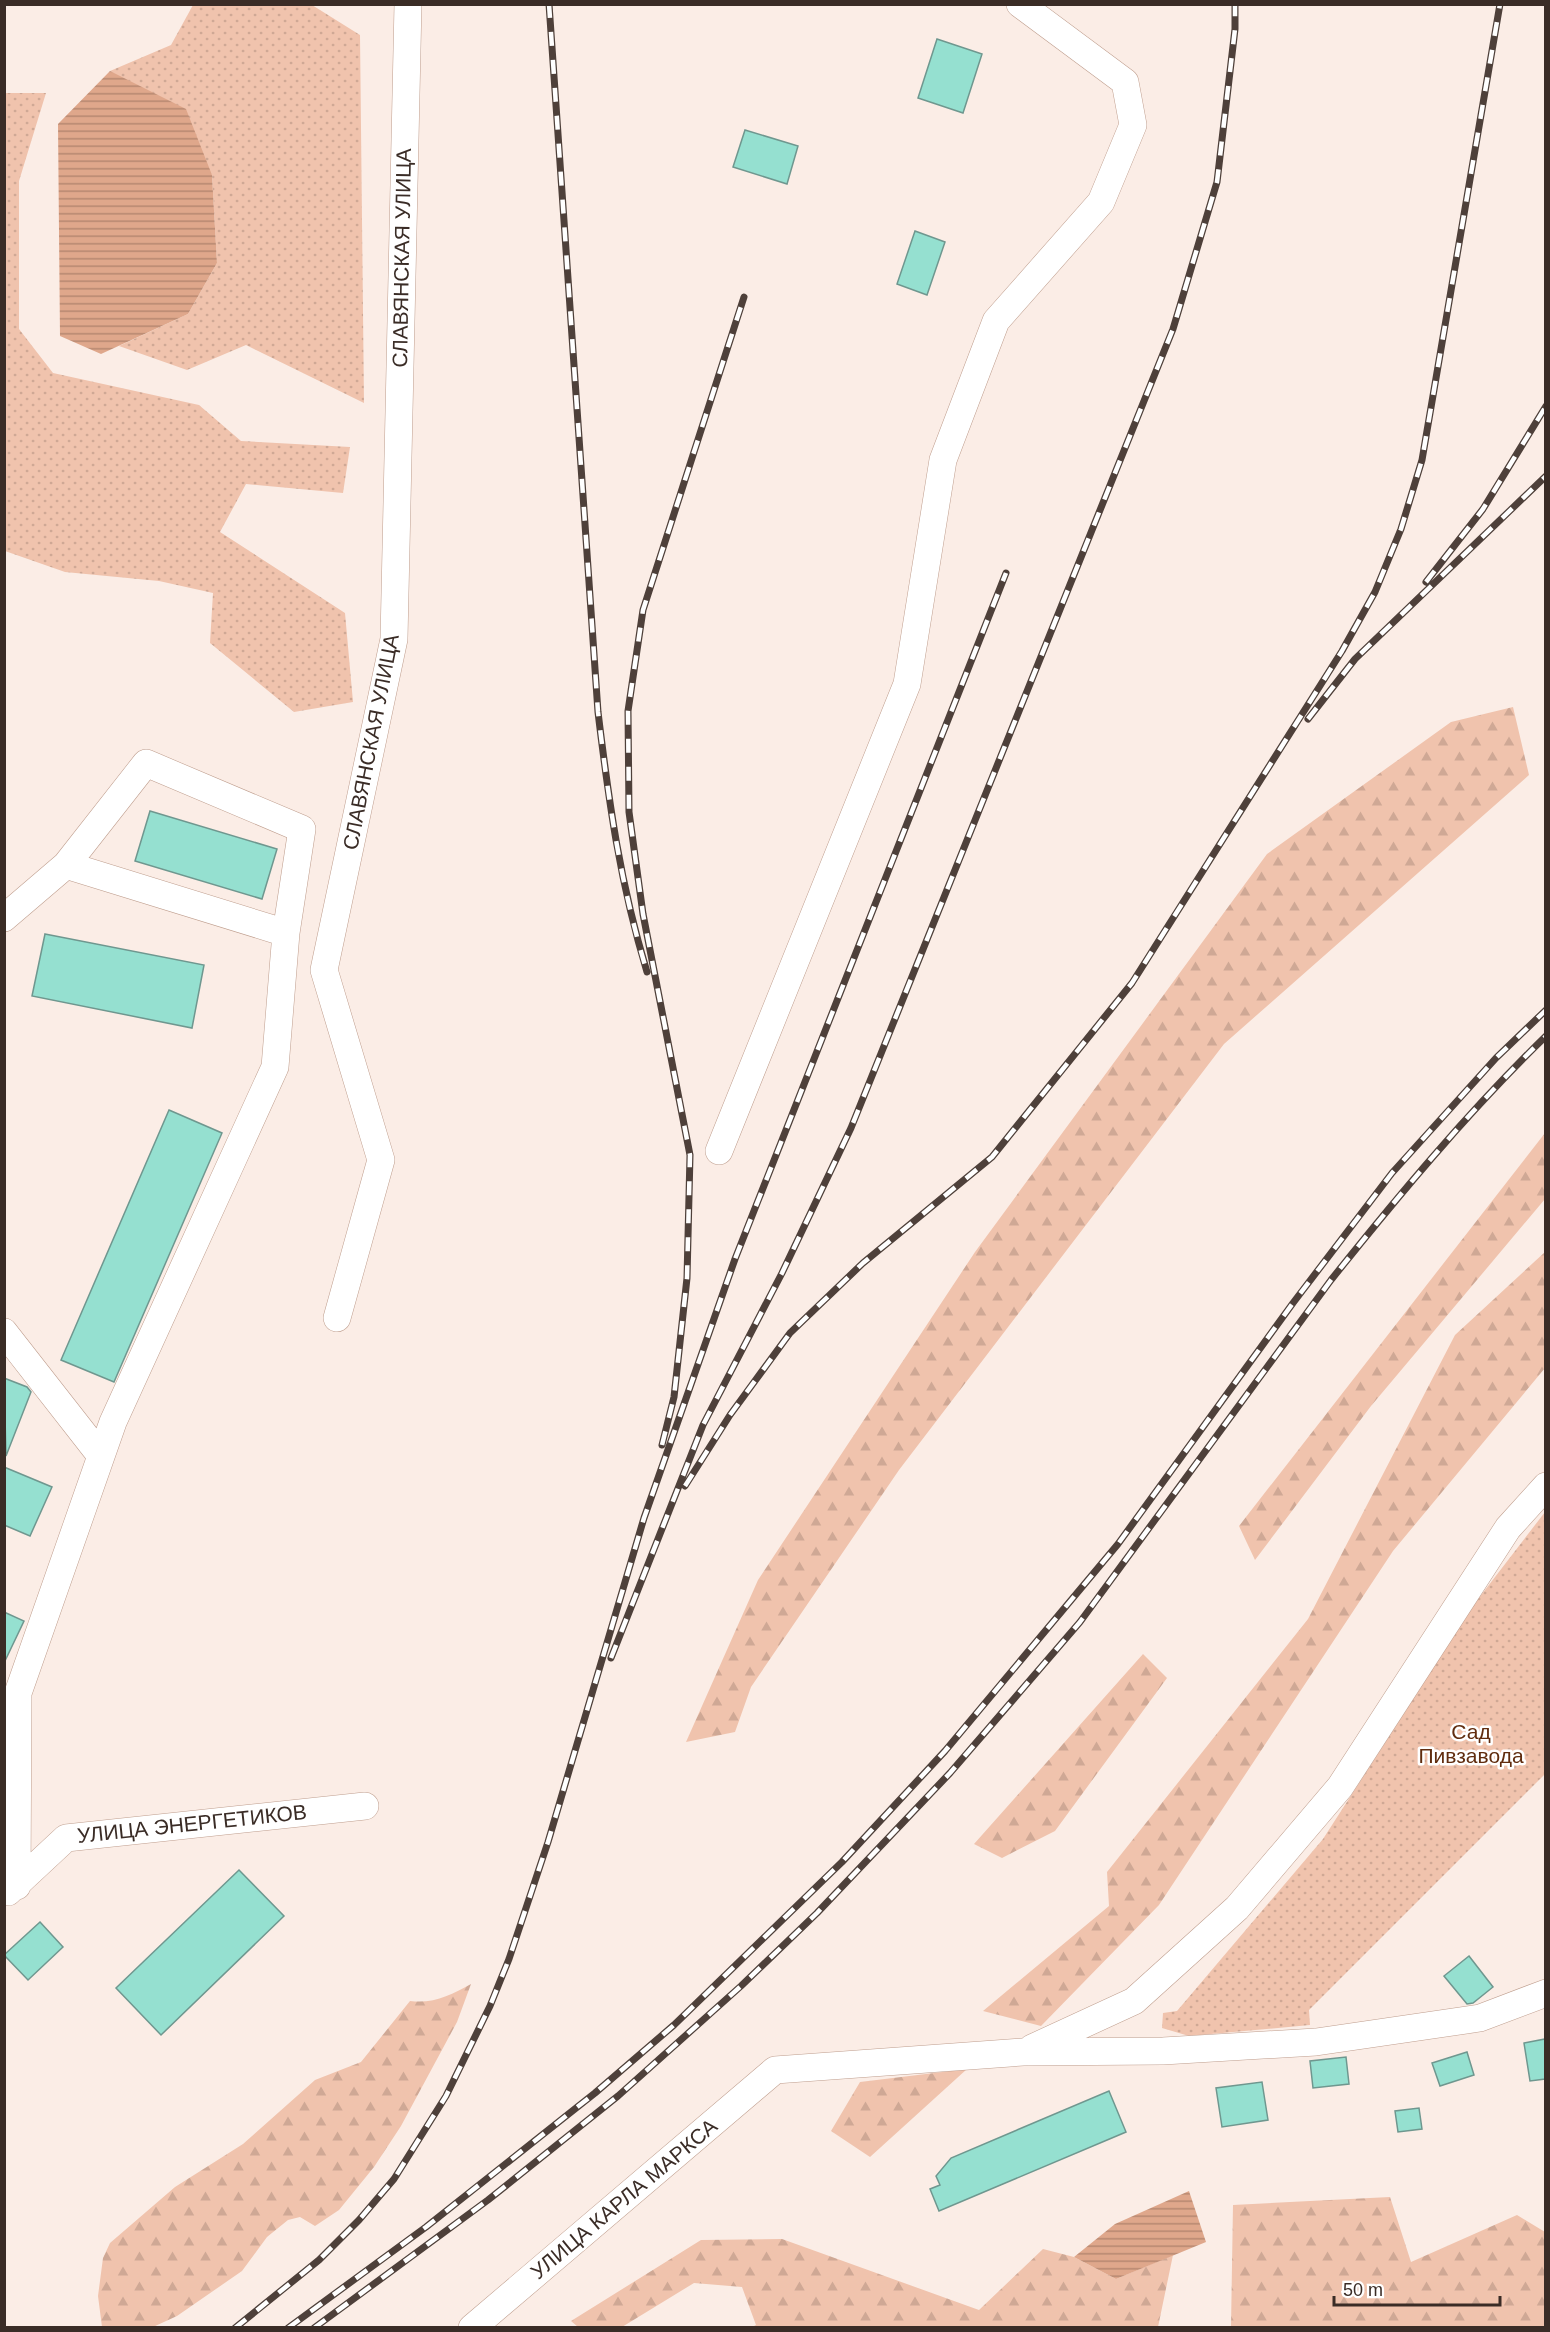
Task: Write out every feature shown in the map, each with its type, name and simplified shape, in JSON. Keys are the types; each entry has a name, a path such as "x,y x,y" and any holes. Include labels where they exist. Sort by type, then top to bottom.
{"street":[{"name":"СЛАВЯНСКАЯ УЛИЦА","path":"337,1318 381,1160 324,970 394,639 408,4"},
{"path":"719,1151 907,684 943,460 996,321 1101,202 1133,125 1125,82 1020,4"},
{"path":"4,918 66,865 146,763 302,829 286,933 275,1067 113,1422 18,1693 10,1890"},
{"path":"66,865 286,933"},
{"path":"4,1332 101,1456"},
{"path":"1023,2052 1134,2001 1238,1908 1340,1787 1508,1528 1545,1486"},
{"name":"УЛИЦА ЭНЕРГЕТИКОВ","path":"10,1890 66,1838 365,1806"},
{"path":"1023,2052 1163,2050 1316,2042 1480,2018 1545,1993"},
{"name":"УЛИЦА КАРЛА МАРКСА","path":"472,2328 775,2070 1023,2052"}],"green space":[{"path":"193,5 312,5 360,35 364,403 246,345 187,370 119,346 188,314 217,263 212,175 110,71 171,45"},
{"path":"5,93 46,93 19,181 19,329 53,373 199,405 241,441 350,447 343,493 246,484 220,532 345,613 353,702 294,712 210,643 213,593 159,581 65,572 5,551"},
{"path":"1513,707 1529,775 1224,1044 899,1470 751,1687 735,1732 686,1742 758,1580 975,1252 1267,854 1451,722"},
{"path":"1545,1133 1545,1199 1371,1406 1255,1560 1239,1526"},
{"path":"1545,1252 1545,1368 1393,1551 1159,1905 1041,2026 983,2011 1109,1906 1107,1872 1308,1619 1455,1335"},
{"name":"Сад Пивзавода","path":"1545,1512 1545,1774 1309,2010 1310,2025 1189,2036 1162,2028 1163,2013 1177,2011 1323,1839 1475,1603"},
{"path":"1143,1654 1167,1678 1055,1831 1002,1858 974,1844"},
{"path":"471,1984 457,2022 401,2126 374,2167 339,2210 315,2226 300,2217 288,2220 267,2237 242,2271 177,2316 153,2327 102,2327 98,2296 103,2258 110,2243 175,2187 243,2144 315,2080 361,2062 410,2001 435,2000"},
{"path":"967,2069 870,2157 831,2131 860,2082"},
{"path":"1390,2197 1411,2262 1517,2215 1545,2232 1545,2327 1231,2327 1233,2205"},
{"path":"782,2239 979,2310 1043,2249 1074,2257 1116,2279 1173,2255 1158,2327 752,2327 756,2325 742,2287 694,2283 622,2327 578,2327 571,2321 701,2240"}],"shaded area":[{"path":"110,71 186,109 212,175 217,263 188,314 101,354 60,336 58,124"},
{"path":"1189,2191 1206,2242 1116,2279 1074,2257 1115,2224"}],"building":[{"path":"937,39 982,54 963,113 918,98"},
{"path":"745,130 798,146 787,184 733,167"},
{"path":"915,231 945,242 927,295 897,284"},
{"path":"150,811 277,849 262,899 135,861"},
{"path":"45,934 204,965 192,1028 32,996"},
{"path":"169,1110 222,1133 114,1382 61,1360"},
{"path":"4,1378 27,1387 31,1392 6,1456"},
{"path":"4,1467 52,1487 30,1536 4,1525"},
{"path":"4,1612 24,1621 4,1663"},
{"path":"239,1870 284,1916 161,2035 116,1988"},
{"path":"40,1922 63,1947 28,1980 4,1955"},
{"path":"1469,1956 1493,1987 1473,2003 1467,2004 1444,1976"},
{"path":"1545,2039 1545,2079 1530,2081 1524,2043"},
{"path":"1467,2052 1474,2075 1440,2086 1432,2063"},
{"path":"1346,2057 1349,2084 1313,2088 1310,2061"},
{"path":"1262,2082 1268,2120 1222,2127 1216,2088"},
{"path":"1109,2091 1126,2132 939,2211 930,2189 940,2185 936,2176 951,2158"},
{"path":"1419,2108 1422,2129 1398,2132 1395,2111"}],"railway":[{"path":"549,4 598,712 617,843 630,907 647,972"},
{"path":"611,1658 703,1425 782,1273 851,1128 1173,329 1217,182 1235,29 1235,4"},
{"path":"685,1486 730,1415 790,1333 863,1263 992,1157 1132,983 1342,651 1375,592 1401,529 1422,460 1500,4"},
{"path":"662,1445 674,1397 687,1278 690,1155 643,914 629,812 628,711 643,610 744,297"},
{"path":"1426,582 1483,509 1546,406"},
{"path":"1308,719 1355,659 1546,476"},
{"path":"235,2328 319,2260 359,2220 394,2179 446,2096 490,2006 509,1959 548,1842 644,1518 735,1259 1006,573"},
{"path":"288,2328 426,2227 595,2093 674,2025 842,1862 945,1751 1118,1544 1293,1303 1392,1173 1496,1058 1546,1010"},
{"path":"314,2328 488,2200 618,2096 741,1986 817,1913 950,1773 1080,1622 1331,1280 1435,1155 1489,1094 1546,1036"}]}
